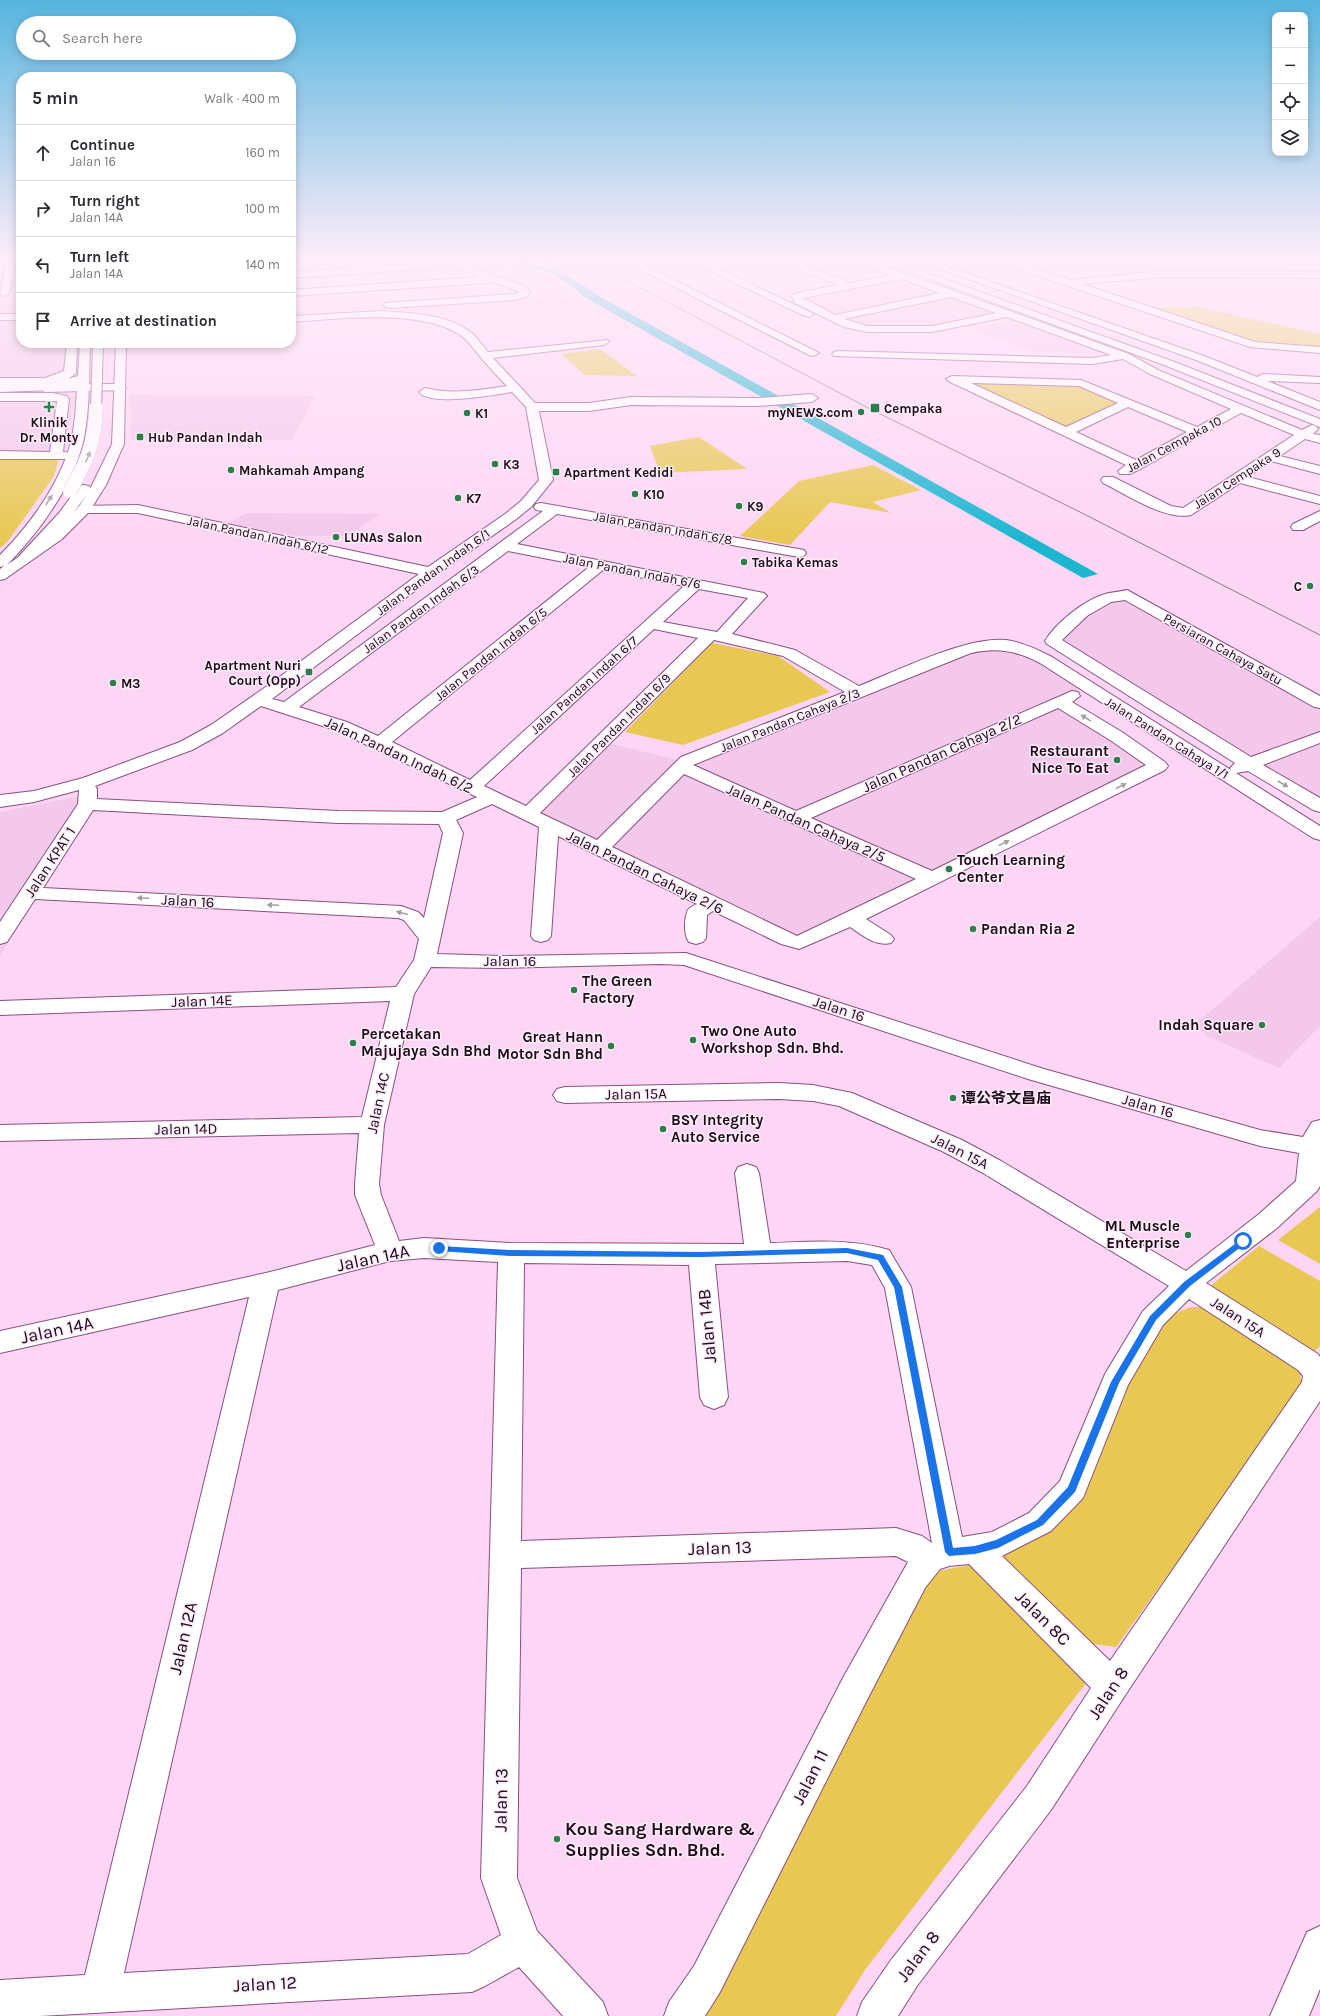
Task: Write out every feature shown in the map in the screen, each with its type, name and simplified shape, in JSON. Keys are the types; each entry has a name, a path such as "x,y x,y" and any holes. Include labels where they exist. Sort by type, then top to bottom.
{"main road":[{"path":"0,381 55,381 65,377 70,373 71,352"},
{"path":"0,563 19,544 61,482 72,456 78,438 85,352"},
{"path":"19,544 37,532 70,491 86,461 92,446 95,432 98,352"},
{"path":"24,558 64,516 84,489 98,466 105,441 109,352"},
{"path":"0,576 57,536 84,509 99,485 117,450 121,352"},
{"path":"482,352 532,407 589,407 631,401 765,402 812,398"},
{"path":"485,356 518,352"},
{"path":"819,352 825,355 909,360 1092,361 1124,356 1136,352"},
{"path":"1113,352 1124,356 1154,372 1304,434 1320,439"},
{"path":"1136,352 1223,383 1320,423"},
{"path":"1154,352 1211,373 1320,417"},
{"path":"1174,352 1228,369 1320,406"},
{"path":"1211,373 1228,369"},
{"path":"1249,377 1320,380"},
{"path":"1137,465 952,379 1081,383 1198,432"},
{"path":"0,388 83,383 120,388"},
{"path":"425,392 432,394 473,394 515,388"},
{"path":"0,397 53,397 63,399 56,456"},
{"path":"1066,432 1128,402"},
{"name":"Jalan Pandan Indah 6/1","path":"0,801 34,796 89,782 186,746 217,729 259,700 431,572 526,504 546,480 532,407"},
{"path":"79,414 101,408 119,411"},
{"name":"Jalan Cempaka 10","path":"1108,480 1241,408"},
{"name":"Jalan Cempaka 9","path":"1108,480 1168,510 1186,512 1320,423"},
{"path":"0,456 72,456"},
{"path":"1269,457 1320,470"},
{"path":"1238,478 1320,500"},
{"name":"Jalan Pandan Indah 6/8","path":"526,504 800,553"},
{"name":"Jalan Pandan Indah 6/12","path":"84,509 138,510 431,572"},
{"name":"Jalan Pandan Indah 6/3","path":"287,708 555,509"},
{"path":"1298,527 1320,515"},
{"name":"Jalan Pandan Indah 6/6","path":"506,546 759,596 716,636"},
{"name":"Jalan Pandan Indah 6/5","path":"380,743 401,728 600,564"},
{"name":"Jalan Pandan Indah 6/7","path":"472,788 696,583"},
{"name":"Persiaran Cahaya Satu","path":"1249,764 1053,641 1058,633 1082,613 1107,598 1126,595 1320,703"},
{"path":"650,624 716,636 789,653 858,693"},
{"name":"Jalan Pandan Indah 6/9","path":"528,815 716,636"},
{"name":"Jalan Pandan Cahaya 2/3","path":"599,849 687,761 965,650 979,646 1013,645"},
{"name":"Jalan Pandan Cahaya 1/1","path":"1013,645 1033,653 1224,775 1320,834"},
{"name":"Jalan Pandan Cahaya 2/2","path":"795,818 1090,689"},
{"name":"Jalan Pandan Indah 6/2","path":"259,700 341,726 380,743 492,798"},
{"path":"850,918 1159,766 1116,736 1060,702"},
{"path":"1224,775 1320,737"},
{"path":"1249,764 1320,806"},
{"name":"Jalan Pandan Cahaya 2/5","path":"681,766 932,879"},
{"name":"Jalan KPAT 1","path":"0,938 87,804 89,782"},
{"path":"87,804 338,817 445,818 492,798"},
{"name":"Jalan Pandan Cahaya 2/6","path":"492,798 788,940 799,943 850,918"},
{"path":"427,949 454,833 445,818"},
{"path":"541,936 549,825"},
{"name":"Jalan 16","path":"30,892 402,912 411,916 427,949 502,962 661,958 686,959 1036,1074 1260,1138 1318,1142 1308,1185 1268,1221 1187,1284 1153,1318 1115,1382 1072,1489 1040,1522 998,1544 951,1554"},
{"path":"696,938 697,912 711,904"},
{"path":"850,918 884,939"},
{"name":"Jalan 14C","path":"390,1251 368,1194 367,1184 372,1125 403,994 427,949"},
{"name":"Jalan 14E","path":"0,1008 403,994"},
{"name":"Jalan 15A","path":"565,1095 779,1091 813,1092 844,1098 953,1146 992,1167 1187,1284 1308,1362"},
{"name":"Jalan 14D","path":"0,1133 372,1125"},
{"path":"747,1173 758,1253"},
{"name":"Jalan 14A","path":"0,1342 266,1284 390,1251 424,1248 510,1253 701,1255 847,1251 880,1258 898,1287 951,1554"},
{"name":"Jalan 13","path":"510,1253 500,1878 523,1943 589,2016"},
{"name":"Jalan 14B","path":"701,1255 714,1397"},
{"name":"Jalan 12A","path":"100,1993 266,1284"},
{"name":"Jalan 8","path":"876,2016 904,1973 1040,1798 1112,1686 1316,1384 1317,1373 1308,1362"},
{"name":"Jalan 13","path":"505,1555 896,1542 951,1554"},
{"name":"Jalan 8C","path":"951,1554 1112,1686"},
{"name":"Jalan 11","path":"683,2016 707,1979 856,1687 914,1578 951,1554"},
{"name":"Jalan 12","path":"0,1999 472,1973 523,1943"},
{"path":"1289,2016 1320,1945"}],"shaded area":[{"path":"0,352 76,352 74,377 55,383 0,383"},
{"path":"576,352 604,352 637,376 585,375 561,354"},
{"path":"1039,352 1111,352 1117,354"},
{"path":"977,380 1084,386 1121,402 1068,427 973,384"},
{"path":"0,394 77,396 59,459 0,458"},
{"path":"129,395 315,396 292,440 131,440"},
{"path":"699,437 747,469 660,473 650,446"},
{"path":"0,458 59,459 54,476 8,541 0,548"},
{"path":"873,465 921,490 873,502 891,513 830,502 790,545 740,536 799,481"},
{"path":"246,513 380,514 348,536 296,536 228,524"},
{"path":"1125,598 1320,707 1320,801 1059,641 1088,613 1111,600"},
{"path":"712,643 778,656 830,692 683,745 625,732"},
{"path":"982,648 1023,651 1081,688 1052,701 1153,765 799,936 538,812 608,743 690,763"},
{"path":"96,793 0,956 0,812"},
{"path":"1320,917 1320,1026 1279,1068 1207,1036 1199,1028 1200,1020"},
{"path":"1320,1207 1320,1264 1278,1240"},
{"path":"1259,1246 1320,1281 1320,1346 1311,1355 1208,1288"},
{"path":"1191,1307 1207,1307 1299,1363 1302,1389 1116,1647 1093,1644 1000,1558 1058,1525 1133,1373 1169,1316"},
{"path":"975,1564 1090,1678 865,1970 836,2016 698,2016 932,1572"}],"water":[{"path":"682,352 700,352 1098,574 1083,578"}],"tram line":[{"path":"762,352 872,410 1080,512 1320,635"}],"place":[{"name":"Klinik Dr. Monty","path":"49,407"},
{"name":"Cempaka","path":"875,408"},
{"name":"myNEWS.com","path":"861,412"},
{"name":"K1","path":"467,413"},
{"name":"Hub Pandan Indah","path":"140,437"},
{"name":"K3","path":"495,464"},
{"name":"Mahkamah Ampang","path":"231,470"},
{"name":"Apartment Kedidi","path":"556,472"},
{"name":"K10","path":"635,494"},
{"name":"K7","path":"458,498"},
{"name":"K9","path":"739,506"},
{"name":"LUNAs Salon","path":"336,537"},
{"name":"Tabika Kemas","path":"744,562"},
{"name":"C","path":"1310,586"},
{"name":"Apartment Nuri Court (Opp)","path":"309,672"},
{"name":"M3","path":"113,683"},
{"name":"Restaurant Nice To Eat","path":"1117,760"},
{"name":"Touch Learning Center","path":"949,869"},
{"name":"Pandan Ria 2","path":"973,929"},
{"name":"The Green Factory","path":"574,990"},
{"name":"Indah Square","path":"1262,1025"},
{"name":"Two One Auto Workshop Sdn. Bhd.","path":"693,1040"},
{"name":"Percetakan Majujaya Sdn Bhd","path":"353,1043"},
{"name":"Great Hann Motor Sdn Bhd","path":"611,1046"},
{"name":"谭公爷文昌庙","path":"953,1098"},
{"name":"BSY Integrity Auto Service","path":"663,1129"},
{"name":"ML Muscle Enterprise","path":"1188,1235"},
{"name":"Kou Sang Hardware & Supplies Sdn. Bhd.","path":"557,1839"}],"route":[{"path":"439,1248 510,1253 701,1255 847,1251 880,1258 898,1287 949,1552 975,1550 998,1544 1040,1522 1072,1489 1115,1382 1153,1318 1187,1284 1243,1241"}]}
